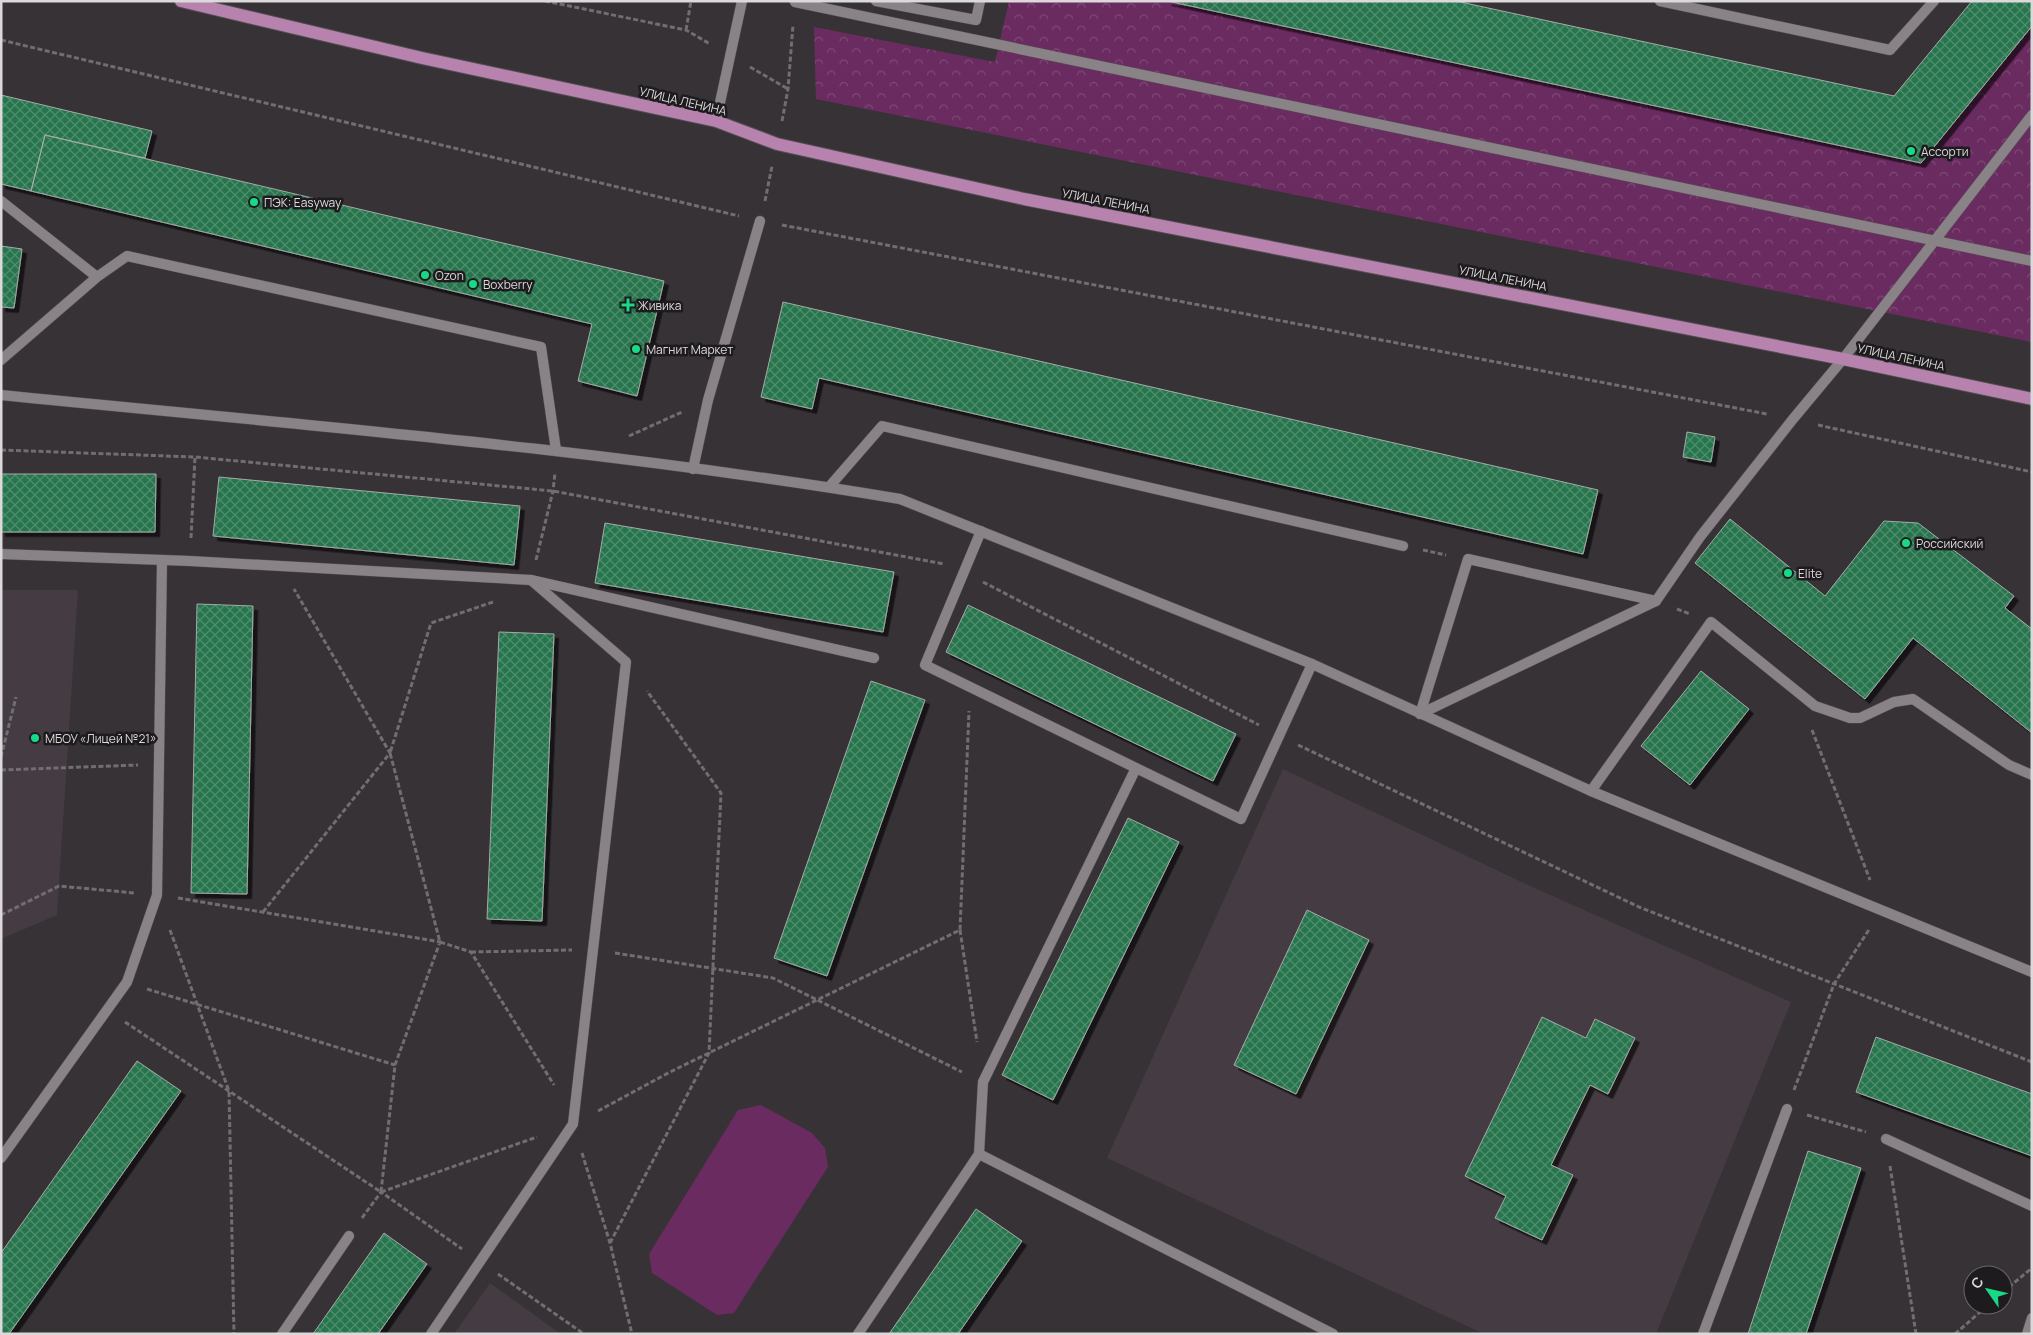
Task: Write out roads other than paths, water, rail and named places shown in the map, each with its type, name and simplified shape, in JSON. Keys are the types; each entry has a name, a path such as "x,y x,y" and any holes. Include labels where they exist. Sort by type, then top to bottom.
{"main road":[{"name":"УЛИЦА ЛЕНИНА","path":"181,1 422,58 716,121 777,144 1034,201 1843,359 2032,398"}],"street":[{"path":"716,121 742,1"},
{"path":"876,1 976,20 980,1"},
{"path":"1660,1 1890,50 1934,1"},
{"path":"795,2 2032,262"},
{"path":"1420,714 1656,601 1700,537 1792,419 1843,359 2032,115"},
{"path":"1,202 97,277"},
{"path":"694,469 708,400 760,221"},
{"path":"1,360 97,277 127,256 541,347 556,450"},
{"path":"1,395 556,450 829,487 900,499 1312,664 1591,790 2032,972"},
{"path":"829,487 882,426 1403,546"},
{"path":"981,531 925,665 1241,819 1312,664"},
{"path":"1,554 190,561 531,580 874,658"},
{"path":"1420,714 1468,559 1656,601"},
{"path":"1,1158 128,982 158,895 162,560"},
{"path":"430,1334 573,1124 626,662 531,580"},
{"path":"1591,790 1711,622 1814,706 1850,718 1860,718 1894,702 1913,699 2009,765 2032,775"},
{"path":"858,1334 979,1154 983,1082 1136,768"},
{"path":"1703,1334 1787,1109"},
{"path":"1886,1139 2032,1206"},
{"path":"979,1154 1332,1334"},
{"path":"282,1334 349,1236"},
{"path":"2026,1334 2032,1318"}],"place":[{"name":"Ассорти","path":"1911,151"},
{"name":"ПЭК: Easyway","path":"254,202"},
{"name":"Ozon","path":"425,275"},
{"name":"Boxberry","path":"473,284"},
{"name":"Живика","path":"628,305"},
{"name":"Магнит Маркет","path":"636,349"},
{"name":"Российский","path":"1906,543"},
{"name":"Elite","path":"1788,573"},
{"name":"МБОУ «Лицей №21»","path":"35,738"}]}
